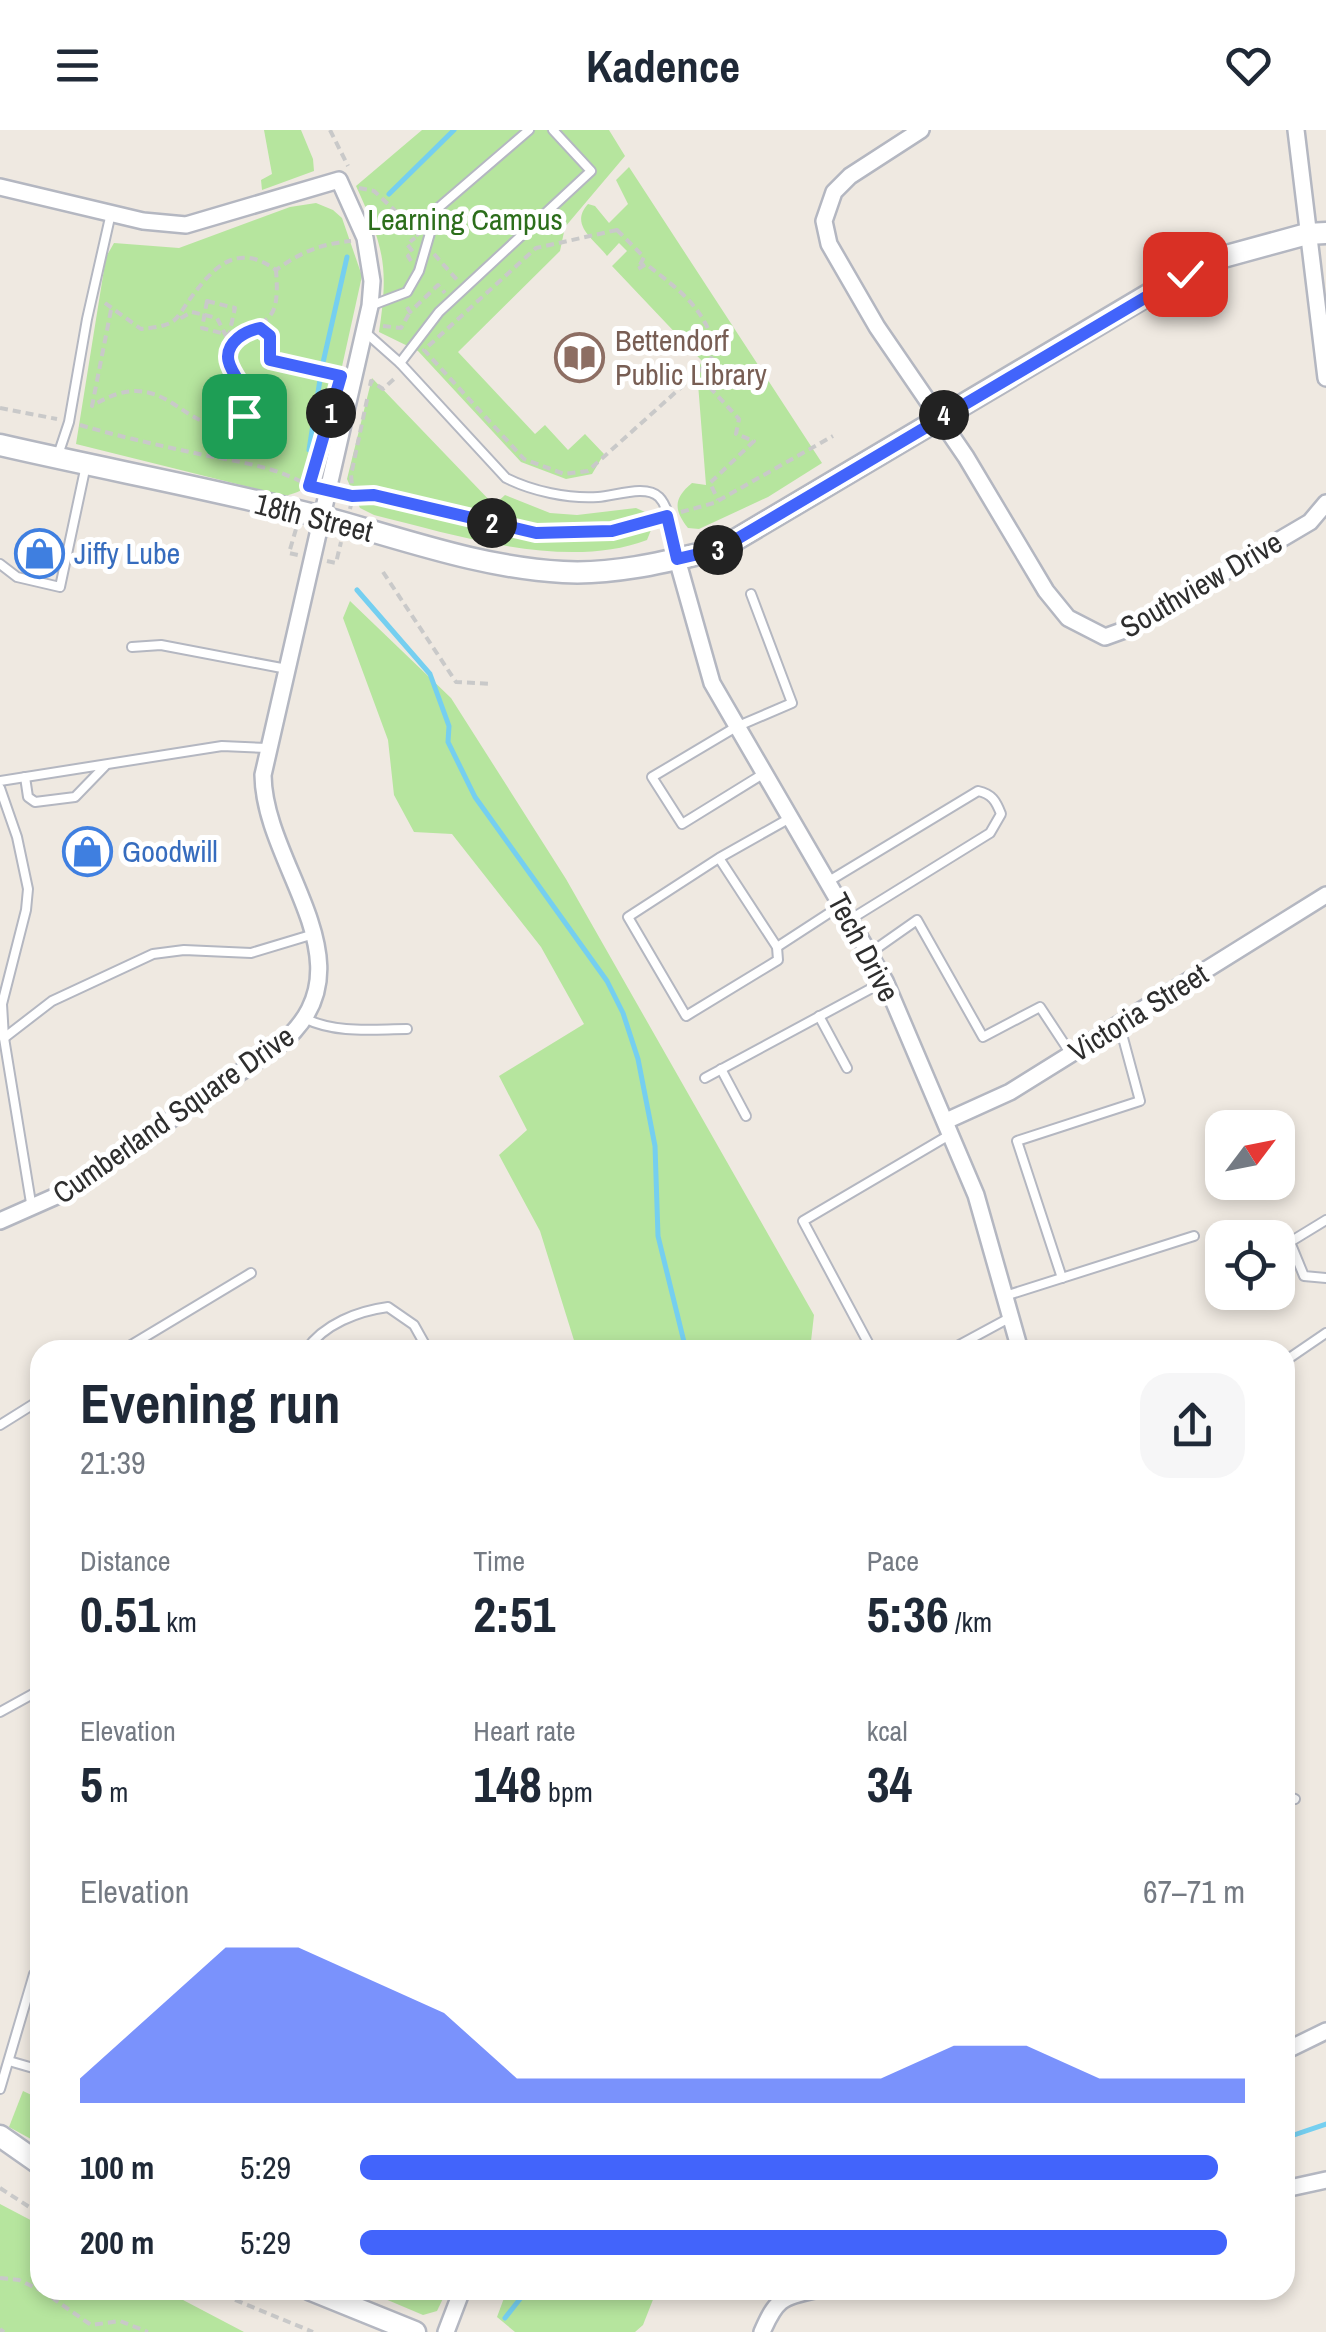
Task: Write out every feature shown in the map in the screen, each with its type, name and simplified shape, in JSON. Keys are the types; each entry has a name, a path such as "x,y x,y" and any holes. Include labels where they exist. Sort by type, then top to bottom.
{"street":[{"path":"922,130 850,176 834,192 824,221 829,244 867,310 940,418"},
{"path":"1296,130 1316,233 1326,378"},
{"name":"Cumberland Square Drive","path":"0,1221 61,1194 294,1035 306,1019 320,967 314,934 266,804 263,775 365,332 372,282 367,248 360,223 339,180 186,225 110,213"},
{"path":"0,188 110,213"},
{"name":"18th Street","path":"0,446 528,568 565,572 641,567 720,549 1212,260 1316,233"},
{"name":"Southview Drive","path":"940,418 1046,592 1068,618 1105,638 1130,628 1310,522 1326,504"},
{"name":"Tech Drive","path":"677,559 712,683 885,981 976,1195 1017,1340"},
{"name":"Victoria Street","path":"948,1128 1326,895"},
{"path":"1295,2046 1326,2031"},
{"path":"0,2136 30,2157"},
{"path":"1295,2186 1326,2180"},
{"path":"336,2300 415,2332"},
{"path":"446,2332 458,2300"},
{"path":"762,2332 774,2305 784,2300"}],"lane":[{"path":"370,306 407,292 420,271 437,209 529,130"},
{"path":"400,363 438,312 591,171 553,130"},
{"path":"57,458 69,422 110,213"},
{"path":"365,332 400,363 506,478 528,489 594,498 643,491 656,493 664,502 677,559"},
{"path":"0,564 17,577 60,586 86,464"},
{"path":"750,594 792,703 736,727 652,777 682,824 764,774"},
{"path":"132,647 161,644 287,670"},
{"path":"32,1209 2,1004 28,889 17,836 0,784 222,746 267,748"},
{"path":"25,777 28,797 34,802 75,797 105,766"},
{"path":"829,881 978,791 989,794 996,802 1002,814 990,833 851,920"},
{"path":"719,858 776,947 778,960 686,1016 628,917 630,913 719,858 790,818"},
{"path":"776,947 842,904"},
{"path":"870,953 917,920 983,1038 1040,1006 1071,1054"},
{"path":"4,1038 52,1002 153,954 184,950 251,953 314,934"},
{"path":"705,1078 885,981"},
{"path":"820,1016 847,1068"},
{"path":"306,1019 318,1025 355,1030 407,1029"},
{"path":"1062,1278 1018,1141 1140,1100 1119,1023"},
{"path":"721,1069 746,1116"},
{"path":"867,1340 803,1221 948,1128"},
{"path":"1326,1220 1290,1242 1304,1276 1326,1278"},
{"path":"1005,1296 1194,1236"},
{"path":"140,1340 251,1273"},
{"path":"313,1340 356,1311 388,1306 414,1325 422,1340"},
{"path":"968,1340 1011,1317"},
{"path":"1295,1355 1326,1334"},
{"path":"0,1425 30,1406"},
{"path":"0,1712 30,1696"},
{"path":"0,2089 30,1987"},
{"path":"8,2061 30,2067"}],"path":[{"path":"330,130 351,173"},
{"path":"358,188 374,191 403,218"},
{"path":"707,364 588,472 564,474 524,459 424,350 536,248 617,230 644,256 638,269 646,264 692,301 701,314 710,328 716,352 702,380 738,418 736,434 754,441 710,482 718,500"},
{"path":"276,270 303,251 350,242"},
{"path":"175,321 223,262 248,256 276,270"},
{"path":"276,270 276,295 268,320 270,360 341,376"},
{"path":"93,294 141,328 175,321 192,312 218,318 226,335 228,365 252,405 234,424 210,424 150,392 123,392 92,406 112,308"},
{"path":"208,301 236,308 226,335 202,328 208,301"},
{"path":"228,347 268,320"},
{"path":"260,328 270,336"},
{"path":"0,408 257,466 330,491 374,495 536,533 612,531 718,500 833,436"},
{"path":"309,486 316,465"},
{"path":"383,572 456,682 492,684"},
{"path":"0,2188 30,2208"},
{"path":"0,2278 30,2285"},
{"path":"55,2300 98,2332"},
{"path":"235,2300 313,2332"},
{"path":"91,2325 114,2320 148,2332"}],"green space":[{"path":"264,130 301,130 314,171 262,190 261,180 272,174"},
{"name":"Learning Campus","path":"422,130 609,130 625,156 565,227 560,251 458,352 535,434 545,425 568,450 585,434 604,454 592,474 566,479 521,462 418,351 379,332 384,290 382,257 356,186"},
{"path":"629,167 822,463 768,497 699,529 688,528 678,504 692,483 706,485 697,371 702,361 612,266 627,251 619,243 607,256 582,225 588,204 595,206 609,223 628,204 616,180"},
{"name":"Learning Campus","path":"316,203 342,218 362,276 320,466 307,486 285,496 76,444 106,257 114,243 179,248 290,207"},
{"path":"372,378 494,505 505,495 550,513 577,515 636,508 645,512 653,525 647,540 615,549 581,552 510,547 374,515 360,508 347,479"},
{"path":"350,601 451,698 566,879 814,1315 811,1340 574,1340 540,1231 499,1155 527,1130 499,1076 584,1024 541,947 452,834 414,832 394,795 388,740 343,618"},
{"path":"23,2091 30,2094 30,2139 9,2127"},
{"path":"0,2204 30,2220 30,2300 183,2300 244,2332 0,2332"},
{"path":"388,2300 442,2300 437,2311 423,2315"},
{"path":"503,2300 653,2300 643,2325 635,2332 515,2332 497,2317"}],"waterway":[{"path":"389,194 454,130"},
{"path":"309,450 322,367 347,257"},
{"path":"357,590 430,674 449,726 448,742 475,797 607,981 623,1013 638,1059 655,1146 658,1236 684,1340"},
{"path":"1295,2135 1326,2124"},
{"path":"505,2318 519,2300"}],"place":[{"name":"Bettendorf Public Library","path":"580,357"},
{"name":"Jiffy Lube","path":"39,553"},
{"name":"Goodwill","path":"87,851"}],"route":[{"path":"244,416 252,405 228,365 226,354 242,334 260,328 270,336 270,360 341,376 309,486 352,496 374,495 536,533 612,531 667,516 677,559 720,549 1185,274"}]}
